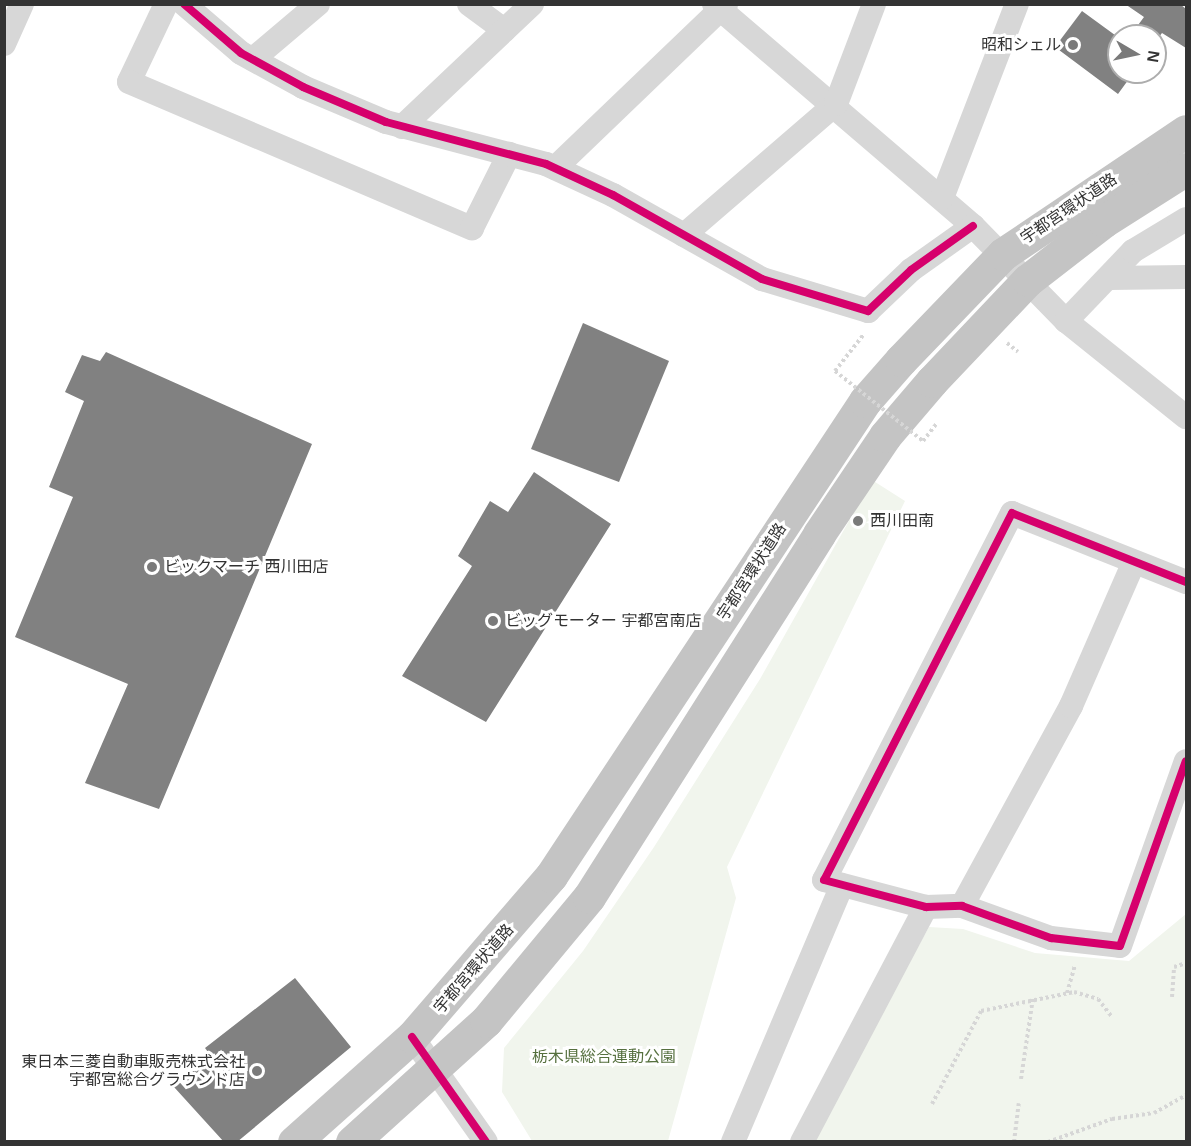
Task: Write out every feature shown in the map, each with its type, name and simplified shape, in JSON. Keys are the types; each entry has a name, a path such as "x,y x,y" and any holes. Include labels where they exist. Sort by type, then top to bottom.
{"highway":[{"name":"宇都宮環状道路","path":"294,1142 412,1038 551,876 865,401 1003,254 1186,131"},
{"name":"宇都宮環状道路","path":"352,1142 437,1068 486,1021 589,897 885,436 1029,280 1104,221 1186,169"}],"street":[{"path":"4,44 22,4"},
{"path":"166,4 129,82 472,228 509,154"},
{"path":"184,4 253,59 303,87 402,126 555,168 684,235 762,279 868,311 911,270 974,226"},
{"path":"253,59 318,4"},
{"path":"469,4 504,30"},
{"path":"402,126 532,4"},
{"path":"684,235 836,105 874,4"},
{"path":"942,198 1017,4"},
{"path":"555,168 721,7 974,226 1029,280 1066,321 1186,417"},
{"path":"1066,321 1133,251 1186,219"},
{"path":"1109,278 1186,278"},
{"path":"1184,776 1120,946 1051,938 962,906 926,907 824,880 1012,513 1133,564 1186,582"},
{"path":"962,906 1071,706 1133,564"},
{"path":"733,1142 842,885"},
{"path":"802,1142 926,907"},
{"path":"412,1038 437,1068 486,1142"}],"path":[{"path":"871,325 835,372 923,441"},
{"path":"841,393 855,374"},
{"path":"1172,997 1174,967 1186,963"},
{"path":"932,1104 975,1015 1033,998 1091,994 1112,1017"},
{"path":"1021,1079 1033,998"},
{"path":"1048,1142 1112,1119 1154,1113 1186,1095"},
{"path":"1014,1142 1019,1103"}],"green space":[{"name":"栃木県総合運動公園","path":"872,480 905,501 727,867 736,898 668,1141 532,1141 502,1092 504,1048 583,951 654,847 760,679"},
{"path":"1186,914 1186,1141 809,1142 929,927 963,929 1035,953 1129,961"}],"building":[{"path":"1125,4 1180,4 1186,9 1186,48 1167,36 1167,24 1139,24 1144,17"},
{"path":"1082,11 1107,29 1107,84 1125,84 1118,94 1055,47"},
{"path":"583,323 669,361 619,482 531,449"},
{"name":"ビックマーチ 西川田店","path":"106,352 312,444 159,809 85,783 128,684 15,637 73,497 49,487 84,401 65,392 82,355 100,361"},
{"name":"ビッグモーター 宇都宮南店","path":"534,472 611,524 486,722 402,676 472,566 458,556 490,501 508,512"},
{"name":"東日本三菱自動車販売株式会社 宇都宮総合グラウンド店","path":"295,978 351,1047 237,1142 224,1142 174,1087 211,1056 205,1048"}],"cycle path":[{"path":"184,4 241,53 303,87 386,122 546,164 613,195 762,279 868,311 911,270 973,226"},
{"path":"1186,582 1012,513 824,880 926,907 962,906 1051,938 1120,946 1186,761"},
{"path":"412,1037 486,1142"}],"place":[{"name":"昭和シェル","path":"1073,45"},
{"name":"西川田南","path":"858,521"},
{"name":"ビックマーチ 西川田店","path":"152,567"},
{"name":"ビッグモーター 宇都宮南店","path":"493,621"},
{"name":"東日本三菱自動車販売株式会社 宇都宮総合グラウンド店","path":"257,1071"}]}
